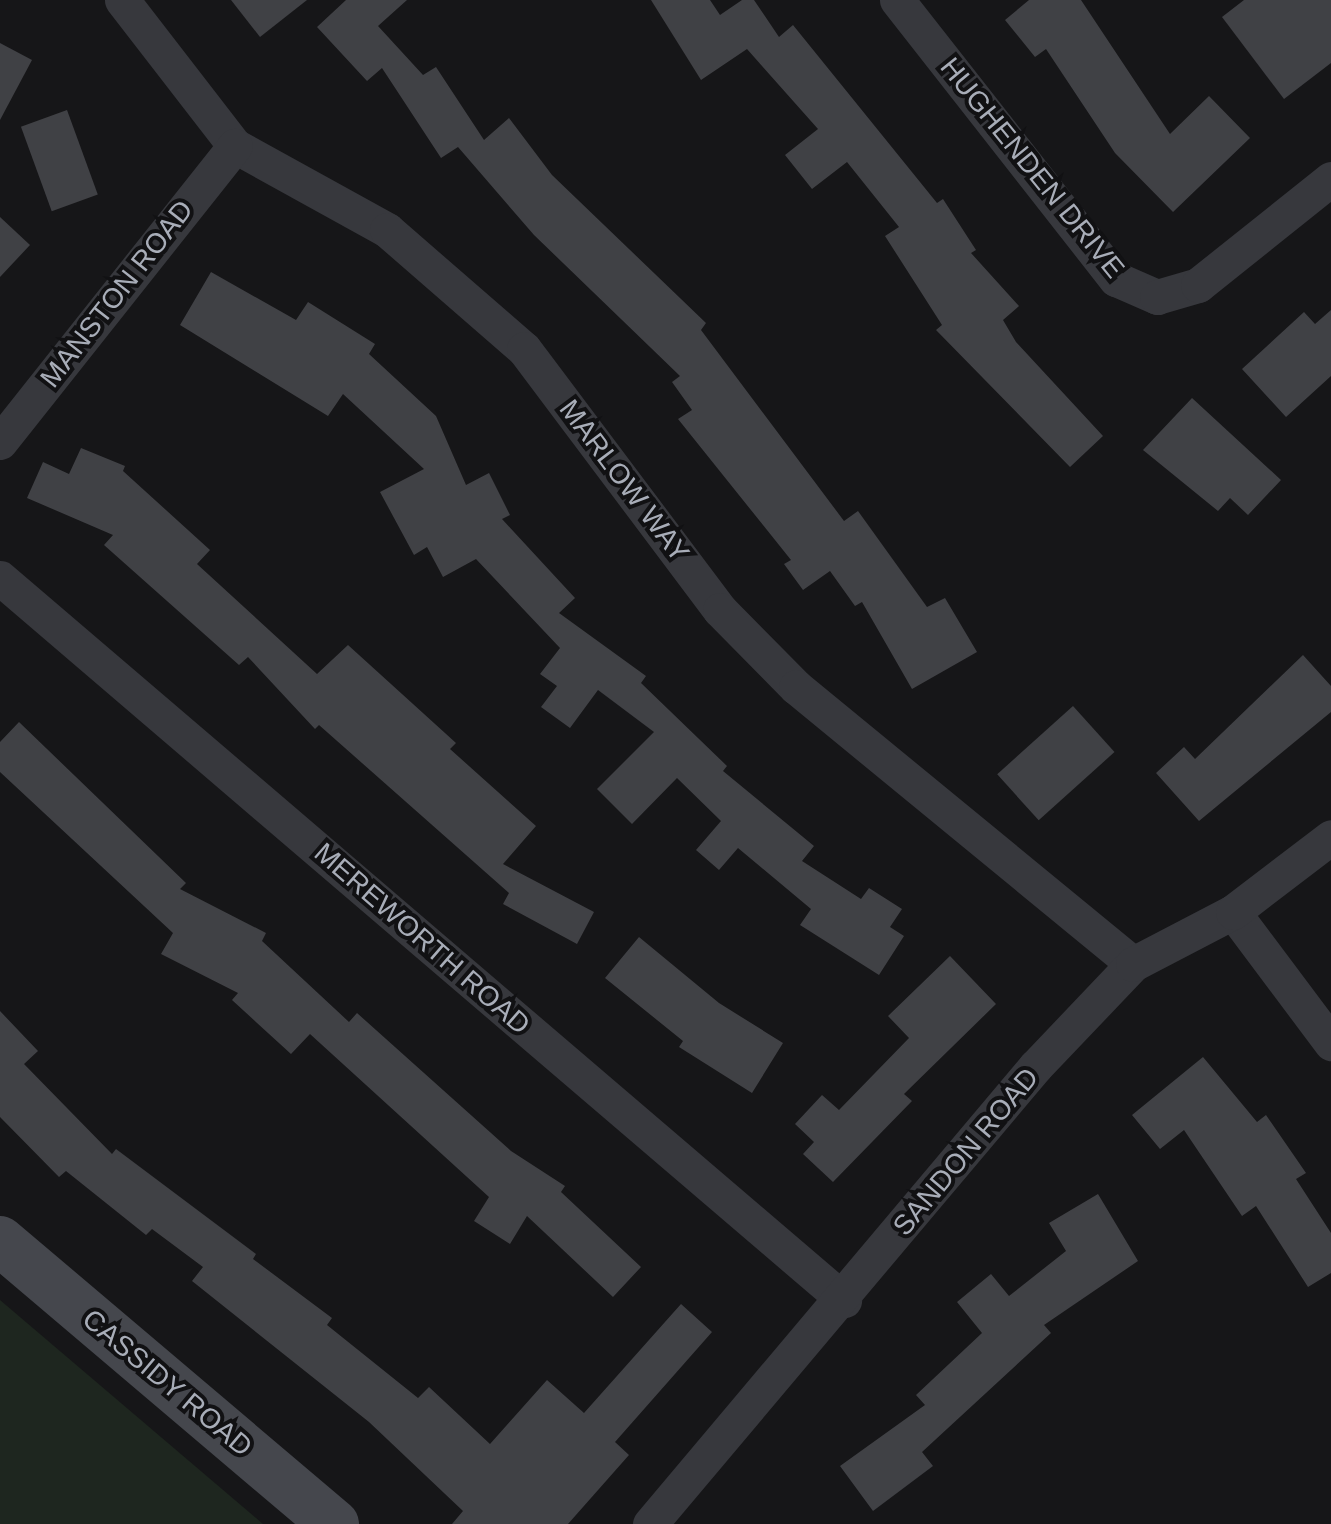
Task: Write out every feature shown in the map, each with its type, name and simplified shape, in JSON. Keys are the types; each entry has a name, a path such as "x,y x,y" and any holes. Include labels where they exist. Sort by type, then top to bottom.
{"street":[{"name":"MARLOW WAY","path":"122,0 235,146 386,230 524,349 720,610 784,674 1134,964"},
{"name":"HUGHENDEN DRIVE","path":"897,0 1116,279 1156,297 1198,285 1331,179"},
{"name":"MANSTON ROAD","path":"0,442 235,146"},
{"name":"MEREWORTH ROAD","path":"0,578 844,1300"},
{"name":"SANDON ROAD","path":"650,1524 844,1300 1034,1068 1134,964 1233,912 1331,837"},
{"path":"1233,912 1331,1043"},
{"name":"CASSIDY ROAD","path":"0,1241 334,1524"}],"shaded area":[{"path":"0,1300 263,1524 0,1524"}],"building":[{"path":"231,0 307,0 260,37"},
{"path":"346,0 407,0 378,26 423,75 436,67 484,140 509,118 552,175 706,323 701,330 844,521 858,511 927,607 945,598 977,652 912,689 862,602 855,606 830,571 803,590 784,564 791,560 678,419 692,410 672,382 680,376 534,235 458,147 441,158 382,68 367,81 317,27"},
{"path":"651,0 710,0 720,15 742,0 754,0 779,37 793,25 937,203 943,199 976,250 971,253 1019,306 1003,320 1016,342 1103,436 1070,467 936,330 942,325 885,236 899,227 847,162 812,189 785,155 818,129 747,49 701,80"},
{"path":"1029,0 1081,0 1170,134 1209,96 1250,138 1173,212 1115,153 1046,49 1035,57 1005,20"},
{"path":"1244,0 1331,0 1331,63 1284,99 1222,17"},
{"path":"0,43 32,60 0,120"},
{"path":"67,110 98,195 52,211 21,127"},
{"path":"0,217 30,245 0,277"},
{"path":"211,272 296,320 308,302 375,344 369,354 436,416 466,485 489,473 510,515 502,519 575,598 559,613 646,676 641,683 727,766 723,771 814,846 802,861 861,899 869,888 902,909 890,927 904,936 879,975 800,925 811,909 738,848 719,870 696,850 721,821 677,778 632,824 597,789 654,732 598,690 570,728 541,707 557,686 540,674 560,648 476,559 443,577 427,547 414,555 380,492 424,469 343,394 328,416 180,325"},
{"path":"1331,310 1331,376 1286,417 1242,369 1304,312 1315,324"},
{"path":"1192,398 1281,480 1248,515 1230,498 1218,511 1143,450"},
{"path":"81,448 125,466 123,471 210,550 197,564 317,674 348,645 456,743 450,749 536,826 503,864 594,912 577,944 503,904 509,893 319,725 315,729 248,657 239,665 104,545 113,535 27,498 43,462 69,474"},
{"path":"1303,655 1331,686 1331,712 1199,821 1156,773 1184,747 1195,759"},
{"path":"1073,706 1114,752 1039,820 997,774"},
{"path":"19,722 186,883 180,889 266,933 262,941 349,1022 357,1013 511,1151 565,1186 561,1192 641,1267 613,1297 527,1216 510,1244 474,1221 489,1197 310,1034 291,1054 232,1000 238,993 161,954 173,933 0,772 0,742"},
{"path":"639,937 719,1003 783,1043 752,1093 679,1047 683,1041 605,978"},
{"path":"950,956 996,1004 904,1094 912,1101 833,1182 803,1154 814,1142 795,1124 822,1095 839,1110 909,1038 888,1016"},
{"path":"0,1011 38,1051 24,1064 112,1154 116,1149 256,1254 253,1259 332,1318 327,1325 418,1398 429,1387 490,1444 547,1380 584,1413 681,1304 712,1332 615,1442 629,1455 568,1524 452,1524 463,1511 369,1422 192,1281 203,1267 152,1229 146,1235 66,1171 59,1177 0,1117"},
{"path":"1203,1057 1257,1122 1266,1115 1306,1173 1296,1179 1331,1233 1331,1273 1308,1287 1256,1206 1242,1216 1184,1130 1160,1149 1132,1115"},
{"path":"1098,1194 1138,1261 1044,1325 1051,1333 922,1452 933,1466 873,1511 840,1466 925,1405 916,1395 982,1333 957,1302 991,1274 1009,1296 1066,1251 1049,1223"}]}
